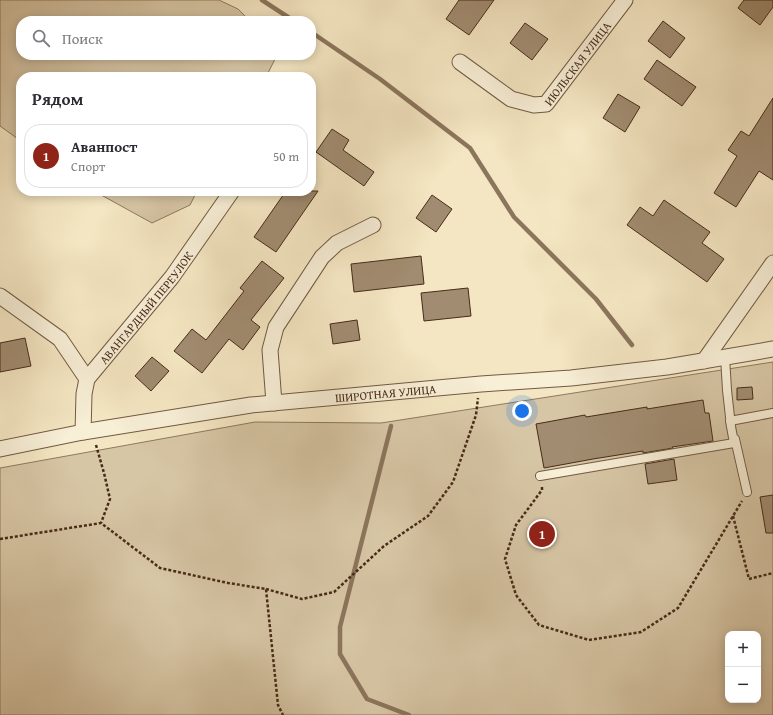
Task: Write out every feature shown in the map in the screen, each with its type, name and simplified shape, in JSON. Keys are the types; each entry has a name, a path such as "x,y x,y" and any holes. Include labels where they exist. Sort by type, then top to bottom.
{"street":[{"name":"ИЮЛЬСКАЯ УЛИЦА","path":"460,62 512,99 534,105 546,104 625,0"},
{"name":"АВАНГАРДНЫЙ ПЕРЕУЛОК","path":"87,379 172,277 229,196"},
{"path":"274,403 270,350 276,327 322,257 337,243 373,225"},
{"path":"704,361 773,263"},
{"path":"0,296 60,339 87,379 84,394 87,431"},
{"name":"ШИРОТНАЯ УЛИЦА","path":"0,448 87,431 250,406 481,384 571,378 666,367 773,350"}],"lane":[{"path":"540,476 734,443 730,421 725,357"},
{"path":"730,421 773,413"},
{"path":"730,421 747,492"}],"path":[{"path":"0,539 101,523 160,568 228,583 266,589 302,599 334,592 384,546 428,516 453,482 476,415 481,384"},
{"path":"87,431 104,473 110,499 101,523"},
{"path":"540,476 542,490 516,526 506,559 516,595 539,625 589,640 641,632 678,608 747,492"},
{"path":"733,515 749,579 773,573"},
{"path":"266,589 278,705 284,715"}],"shaded area":[{"path":"0,0 219,0 238,9 245,16 16,16 16,60 274,60 268,72 16,72 16,137 0,126"},
{"path":"103,196 194,196 190,205 152,223"},
{"path":"773,362 773,715 0,715 0,468 255,422 381,423"}],"building":[{"path":"459,0 494,0 469,35 446,19"},
{"path":"744,0 773,0 773,7 760,25 738,8"},
{"path":"663,21 685,38 670,58 648,41"},
{"path":"525,23 548,39 532,60 510,43"},
{"path":"657,60 696,87 682,106 644,79"},
{"path":"618,94 640,107 625,132 603,118"},
{"path":"773,98 773,180 759,171 736,207 714,193 737,156 728,150 741,131 749,136"},
{"path":"332,129 349,140 343,150 374,172 364,186 316,152"},
{"path":"432,195 452,209 436,232 416,218"},
{"path":"283,196 315,196 276,252 254,237"},
{"path":"664,200 710,232 702,243 724,259 707,282 627,225 640,207 653,216"},
{"path":"421,256 424,284 354,292 351,264"},
{"path":"262,261 284,278 251,320 260,327 243,350 229,339 202,373 174,351 192,329 206,340 244,291 240,288"},
{"path":"468,288 471,316 424,321 421,293"},
{"path":"357,320 360,340 333,344 330,324"},
{"path":"25,338 31,366 0,372 0,343"},
{"path":"152,357 169,371 151,391 135,376"},
{"path":"752,387 753,399 737,400 737,388"},
{"path":"703,400 705,413 709,413 713,441 544,468 536,424 585,415 586,417"},
{"path":"674,459 677,480 648,484 645,464"},
{"path":"773,495 773,533 766,533 760,497"}],"waterway":[{"path":"262,0 286,16"},
{"path":"316,35 380,79 470,148 514,217 596,299 632,345"},
{"path":"391,426 340,627 340,654 367,699 409,715"}],"place":[{"name":"Аванпост","path":"542,534"}]}
